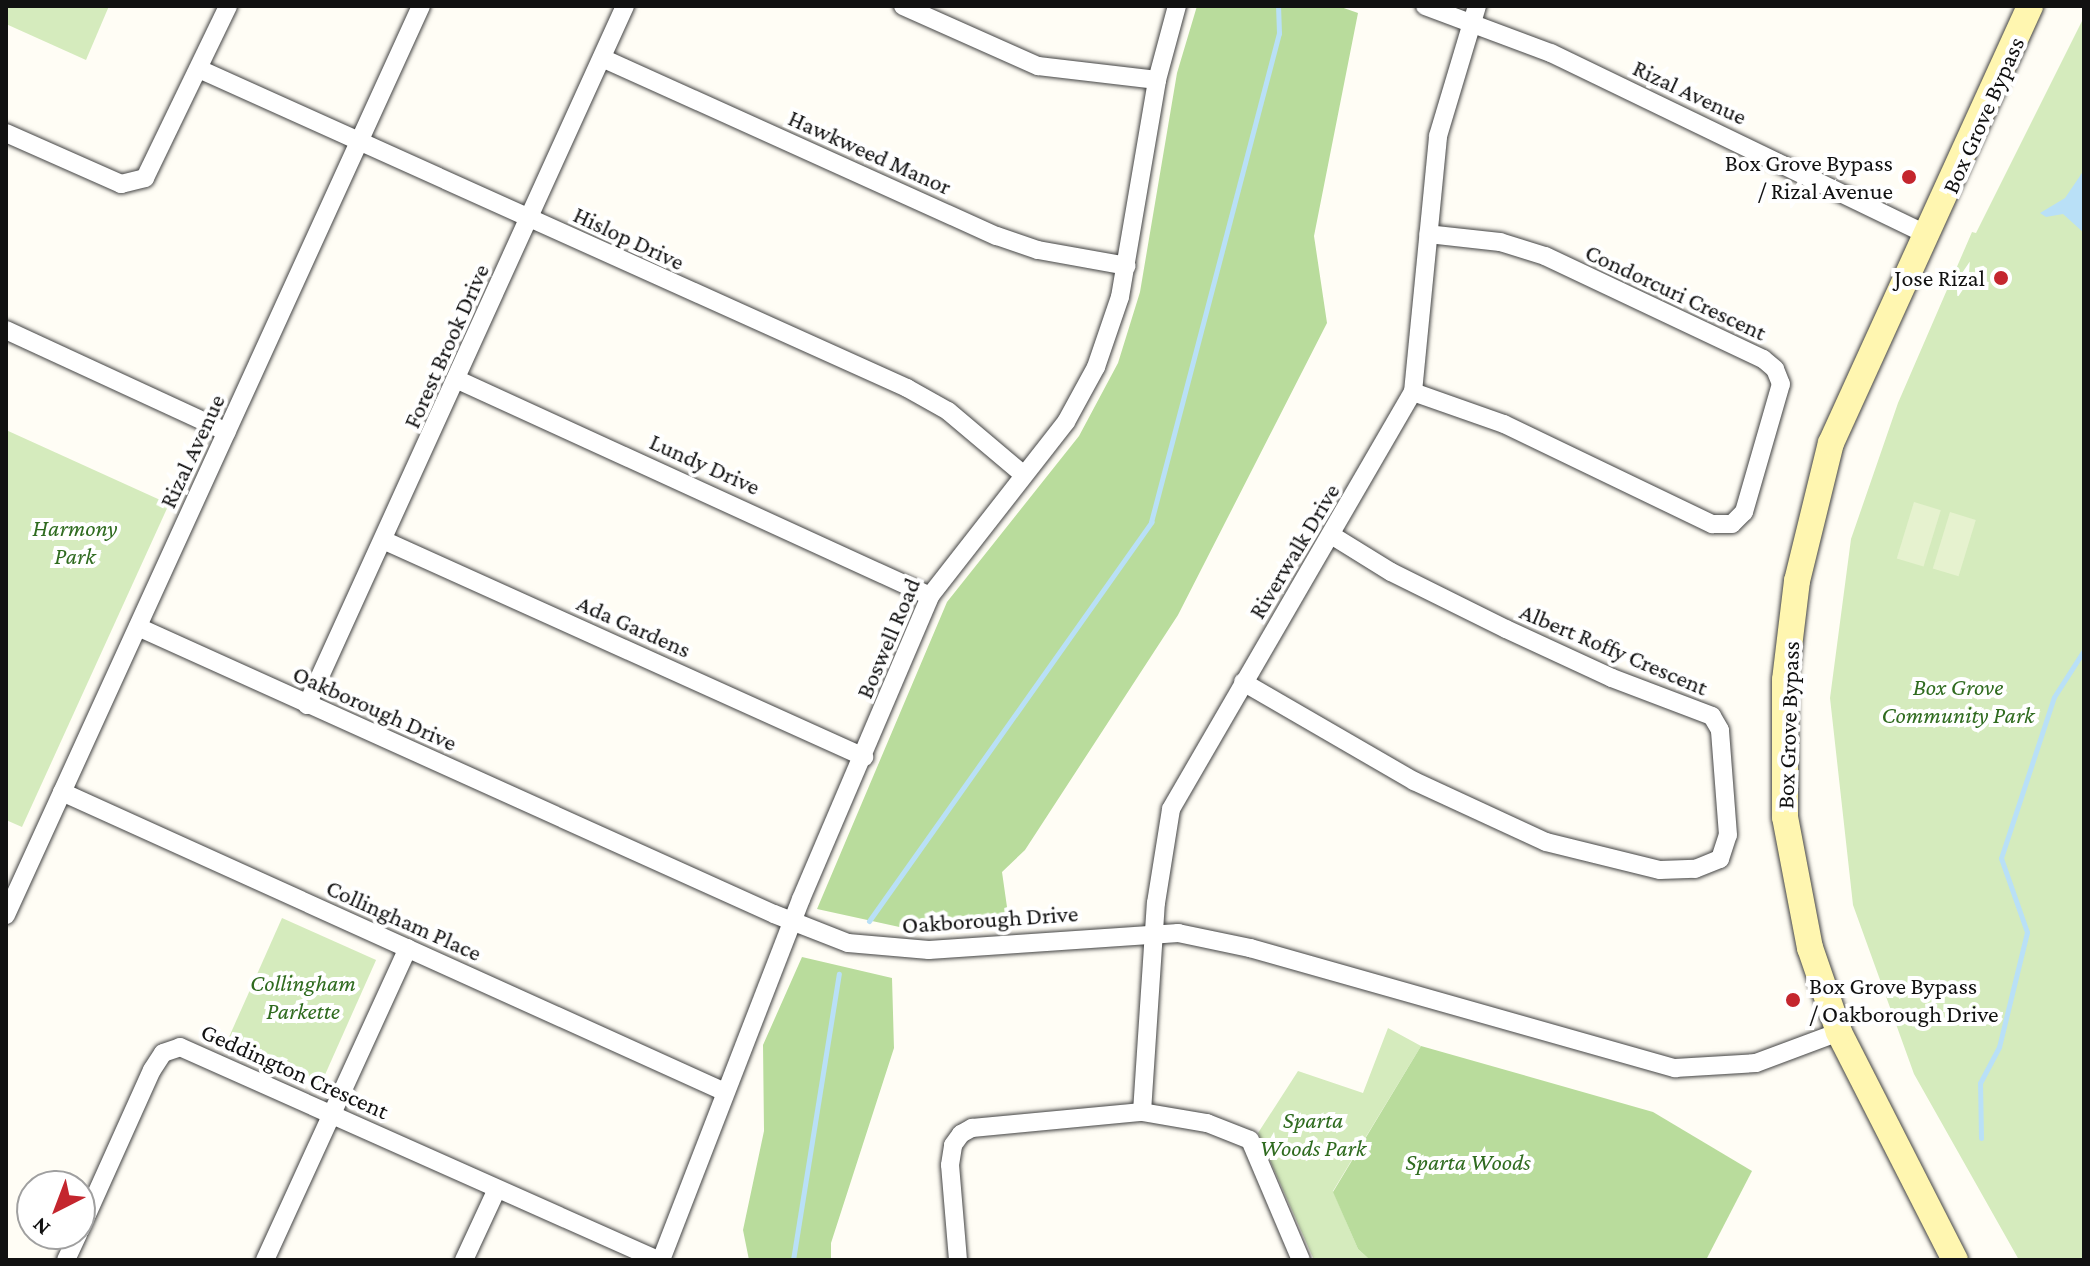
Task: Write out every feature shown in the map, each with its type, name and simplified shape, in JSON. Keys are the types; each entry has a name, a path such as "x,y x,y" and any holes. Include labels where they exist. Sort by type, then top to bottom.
{"main road":[{"name":"Box Grove Bypass","path":"1955,1260 1839,1032 1810,948 1786,826 1785,680 1797,581 1831,443 2033,8"}],"street":[{"path":"6,133 121,184 136,183 153,171 228,6"},
{"name":"Rizal Avenue","path":"6,915 421,6"},
{"name":"Forest Brook Drive","path":"307,705 458,380 625,6"},
{"path":"903,6 1038,66 1157,80"},
{"name":"Boswell Road","path":"659,1260 793,923 930,596 955,556 1066,422 1096,367 1127,266 1157,80 1177,6"},
{"name":"Rizal Avenue","path":"1425,6 1475,14 1929,236"},
{"name":"Riverwalk Drive","path":"1142,1112 1154,934 1171,809 1413,392 1443,112 1475,14"},
{"name":"Hawkweed Manor","path":"602,58 997,236 1038,250 1127,266"},
{"name":"Hislop Drive","path":"199,69 916,393 948,411 1024,475"},
{"name":"Condorcuri Crescent","path":"1413,392 1504,424 1712,524 1732,524 1744,512 1781,384 1775,369 1763,359 1545,256 1500,242 1428,234"},
{"path":"6,330 227,432"},
{"name":"Lundy Drive","path":"458,380 930,596"},
{"name":"Albert Roffy Crescent","path":"1243,682 1414,781 1546,842 1660,870 1695,869 1720,859 1728,835 1720,730 1712,716 1612,678 1506,629 1391,572 1331,535"},
{"name":"Ada Gardens","path":"383,540 864,757"},
{"name":"Oakborough Drive","path":"138,627 793,923 848,943 906,950 1154,934 1218,939 1675,1068 1756,1063 1839,1032"},
{"name":"Collingham Place","path":"62,792 725,1092"},
{"path":"265,1260 408,948"},
{"name":"Geddington Crescent","path":"96,1196 163,1053 180,1047 659,1260"},
{"path":"958,1260 950,1165 961,1134 972,1128 1142,1112 1207,1123 1250,1140 1301,1260"},
{"path":"464,1260 497,1189"}],"green space":[{"path":"6,6 109,6 86,60 6,24"},
{"path":"1197,6 1338,6 1358,13 1314,236 1327,323 1178,615 1025,850 1002,872 1009,921 904,928 817,909 947,602 1079,436 1118,363 1140,292 1177,73"},
{"name":"Box Grove Community Park","path":"2084,17 2084,1260 2019,1260 1914,1074 1853,905 1830,698 1851,539 1898,403 1972,232 1976,233"},
{"name":"Harmony Park","path":"6,430 169,504 22,827 6,820"},
{"path":"1914,502 1941,510 1924,567 1897,558"},
{"path":"1950,512 1976,520 1959,576 1933,568"},
{"name":"Collingham Parkette","path":"282,918 376,960 321,1084 227,1042"},
{"path":"802,957 892,978 894,1048 831,1243 831,1260 749,1260 743,1230 764,1131 763,1045"},
{"name":"Sparta Woods Park","path":"1388,1028 1421,1046 1333,1191 1358,1249 1370,1260 1314,1260 1258,1133 1298,1071 1363,1093"},
{"name":"Sparta Woods","path":"1421,1046 1653,1112 1752,1171 1706,1260 1370,1260 1358,1249 1333,1192"}],"water":[{"path":"2084,170 2084,233 2063,214 2046,217 2040,213 2065,198"}],"waterway":[{"path":"869,921 1151,522 1279,33 1278,6"},
{"path":"1981,1138 1980,1083 1999,1047 2027,932 2001,858 2054,697 2084,650"},
{"path":"793,1260 839,974"}],"place":[{"name":"Box Grove Bypass / Rizal Avenue","path":"1909,177"},
{"name":"Jose Rizal","path":"2001,278"},
{"name":"Box Grove Bypass / Oakborough Drive","path":"1793,1000"}]}
